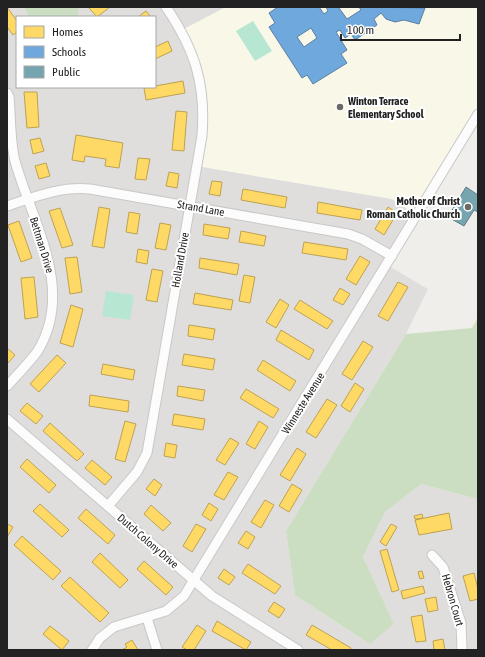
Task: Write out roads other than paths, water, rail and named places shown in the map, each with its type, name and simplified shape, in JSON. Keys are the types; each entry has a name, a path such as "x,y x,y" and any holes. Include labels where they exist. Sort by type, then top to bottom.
{"street":[{"name":"Holland Drive","path":"108,506 138,472 147,453 202,136 202,100 197,69 190,46 182,30 166,7"},
{"name":"Bettman Drive","path":"7,94 9,97 15,158 51,269 53,298 48,327 38,350 7,386"},
{"name":"Winneste Avenue","path":"92,650 100,638 114,626 146,618 173,607 184,596 478,114"},
{"name":"Strand Lane","path":"7,206 56,191 79,188 348,234 362,239 392,256"},
{"name":"Dutch Colony Drive","path":"7,419 212,596 298,650"},
{"name":"Hebron Court","path":"432,555 443,567 448,581 461,623 462,650"},
{"path":"146,618 157,650"}],"place":[{"name":"Winton Terrace Elementary School","path":"340,107"},
{"name":"Mother of Christ Roman Catholic Church","path":"468,207"}]}
